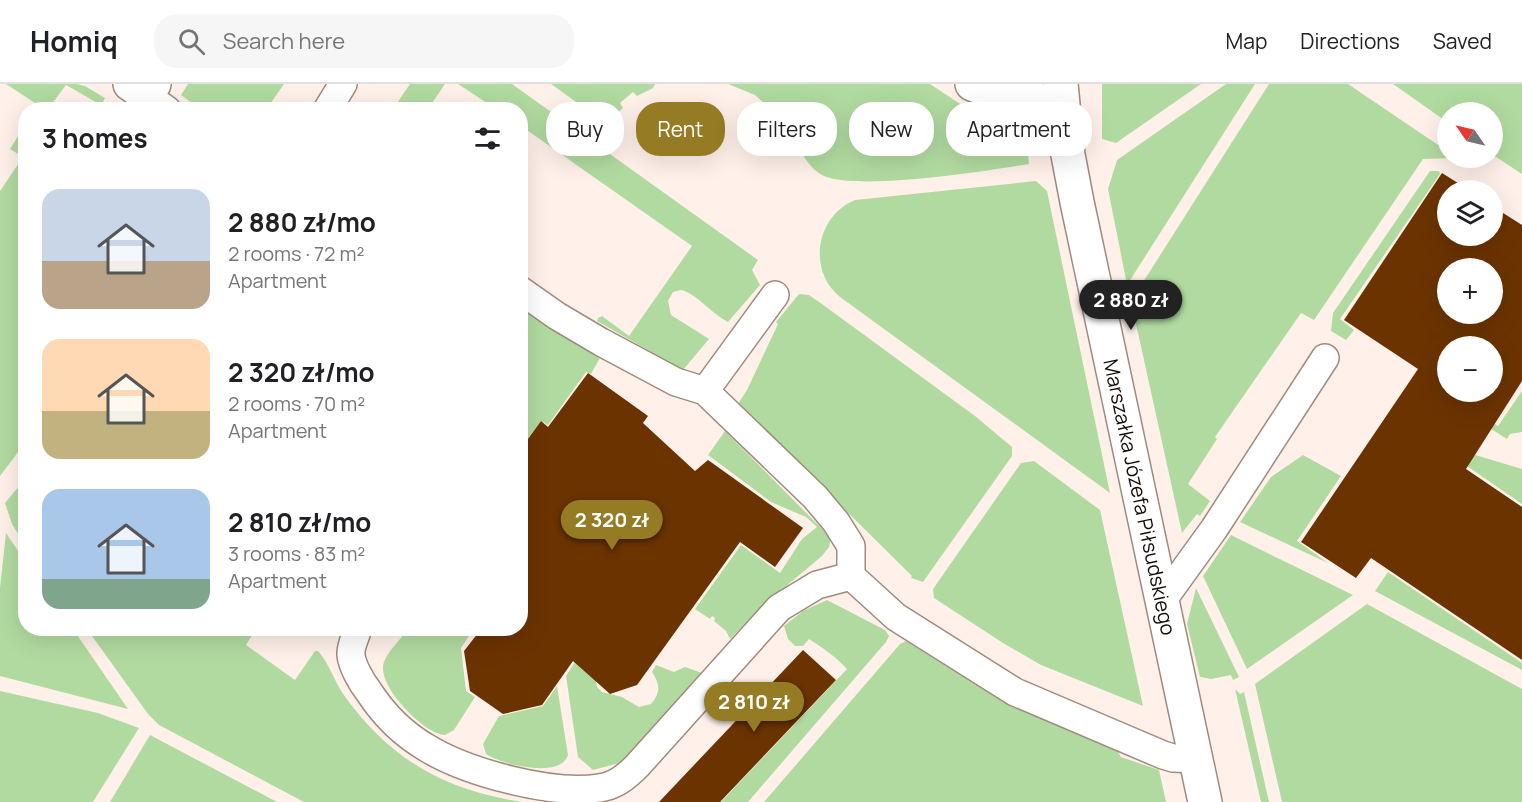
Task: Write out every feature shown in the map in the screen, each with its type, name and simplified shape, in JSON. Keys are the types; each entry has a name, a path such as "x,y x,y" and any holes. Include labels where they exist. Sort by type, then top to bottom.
{"street":[{"path":"972,84 1002,96 1061,93"},
{"name":"Marszałka Józefa Piłsudskiego","path":"1061,93 1075,191 1205,802"}],"lane":[{"path":"332,102 343,84"},
{"path":"705,391 775,295"},
{"path":"528,296 601,342 676,382 705,391 815,497 836,522 851,546 852,576 896,617 1015,692 1163,755 1196,759"},
{"path":"1162,601 1214,529 1325,358"},
{"path":"356,636 351,655 362,682 380,708 394,723 428,749 493,775 562,790 600,788 622,780 637,766 779,608 817,585 852,576"}],"green space":[{"path":"6,84 77,84 105,98 103,102 96,102 66,85 53,102 33,102"},
{"path":"188,84 284,84 272,102 190,102 181,95"},
{"path":"410,84 445,84 433,102 398,102"},
{"path":"458,84 512,84 546,108 546,144 528,131 528,102 485,102"},
{"path":"551,84 655,84 653,88 637,96 633,92 621,102 576,102"},
{"path":"728,84 930,84 957,102 946,102 946,156 1028,156 1029,164 893,181 841,180 824,176 814,169 803,156 837,156 837,102 763,102 755,95"},
{"path":"1102,84 1201,84 1116,143 1102,139"},
{"path":"1226,84 1255,84 1127,285 1108,189 1117,160"},
{"path":"1269,84 1348,84 1437,144 1437,159 1423,159 1314,320 1301,313 1215,437 1217,439 1188,484 1210,501 1200,516 1197,514 1182,533 1131,301"},
{"path":"1393,84 1522,84 1522,174 1503,162 1503,102 1437,102 1437,115"},
{"path":"18,136 18,154 10,149"},
{"path":"564,156 613,156 758,260 752,270 760,285 728,322 687,292 681,290 673,292 668,301 671,315 709,339 683,370 597,321 602,316 629,336 692,246"},
{"path":"18,164 18,452 0,476 0,191"},
{"path":"1430,171 1439,171 1440,174 1340,319 1354,330 1346,340 1331,331 1333,313"},
{"path":"1036,181 1047,191 1110,493 840,297 830,286 823,273 820,244 824,231 842,208 855,200"},
{"path":"799,294 809,295 822,304 975,416 1012,447 1012,456 923,582 911,578 912,576 738,404 778,324 776,322"},
{"path":"528,311 601,356 591,374 586,372 548,425 541,421 529,437 536,442 534,445 528,441"},
{"path":"1522,391 1522,432 1510,434 1507,439 1472,417 1475,411 1498,426"},
{"path":"725,431 831,538 829,547 822,556 761,607 730,639 726,631 714,621 715,618 712,616 710,619 695,609 741,545 780,573 802,539 817,527 806,517 771,502 708,455"},
{"path":"1448,453 1472,454 1522,469 1522,504"},
{"path":"1303,455 1341,476 1297,541 1328,563 1240,522 1271,477"},
{"path":"1034,461 1100,510 1143,706 1041,665 934,598 933,589 1021,463"},
{"path":"18,487 18,534 12,524 5,503"},
{"path":"6,533 18,551 18,636 78,636 128,709 0,676 0,588"},
{"path":"1231,535 1353,595 1247,669 1203,576"},
{"path":"1388,572 1522,663 1522,670 1375,591"},
{"path":"1196,588 1239,677 1233,680 1231,675 1211,679 1200,677 1187,624"},
{"path":"827,600 885,630 889,636 886,642 748,802 721,802 847,669 809,639 803,646 795,646 788,639 784,626 803,611"},
{"path":"1367,604 1522,689 1522,802 1282,802 1255,684"},
{"path":"92,636 252,636 246,645 295,680 315,651 318,651 342,692 364,720 402,755 423,769 469,790 522,802 304,802 159,725 148,714"},
{"path":"402,636 469,636 461,648 466,691 475,697 454,730 445,735 436,733 415,718 394,695 383,672 384,662"},
{"path":"906,641 1005,703 1117,750 1121,757 1159,770 1166,802 764,802 900,644"},
{"path":"578,657 595,676 597,687 602,692 622,697 639,707 651,704 658,692 657,680 652,672 656,665 674,672 685,667 702,673 623,762 593,770 578,757 566,676"},
{"path":"557,686 568,755 563,762 554,767 530,768 505,762 486,754 483,744 499,716 543,706"},
{"path":"1235,689 1240,694 1244,692 1269,802 1261,802"},
{"path":"0,691 98,713 139,728 93,802 0,802"},
{"path":"150,735 277,802 110,802"}],"building":[{"path":"1442,173 1453,180 1437,180"},
{"path":"1437,180 1437,246 1503,246 1503,213 1522,225 1522,381 1466,469 1522,507 1522,660 1371,558 1356,578 1301,542 1418,369 1344,320"},
{"path":"588,373 648,416 643,423 695,471 708,460 803,528 775,567 740,542 637,685 610,694 573,661 542,705 503,714 470,691 464,651 476,636 528,636 528,439 541,421 548,427"},
{"path":"803,650 836,680 720,802 659,802"}]}
